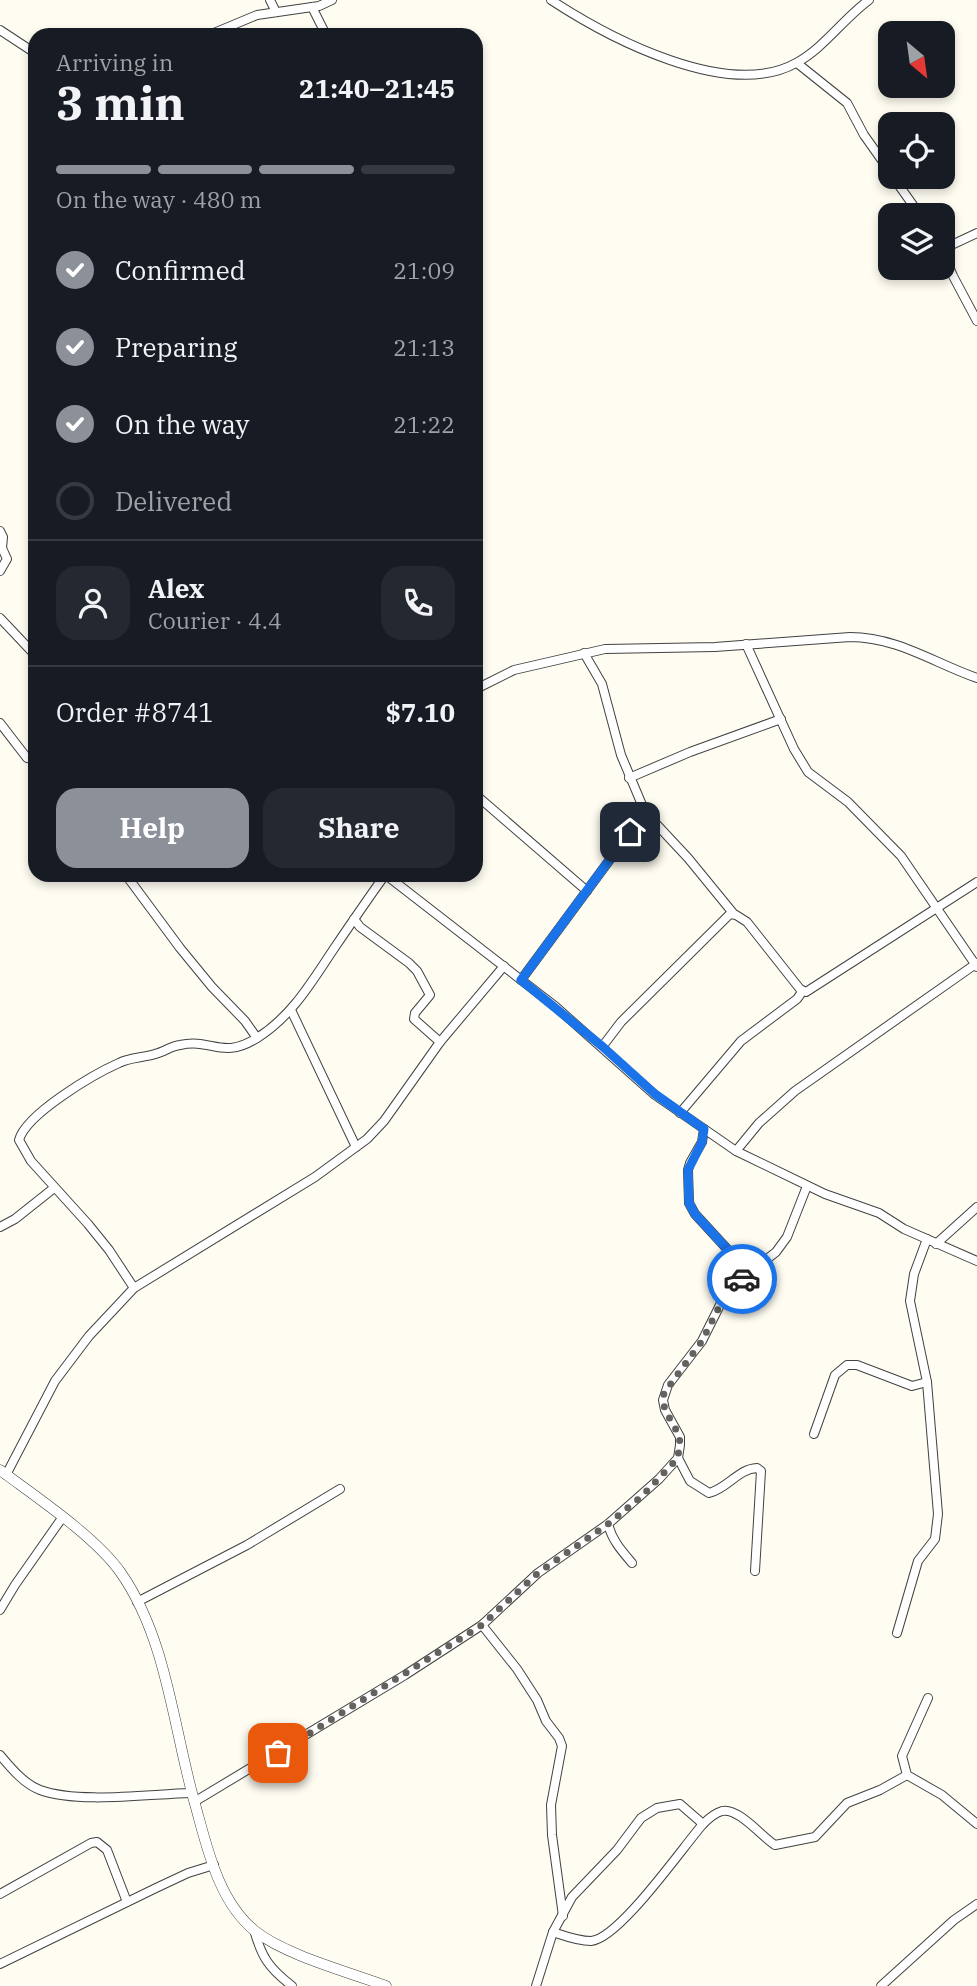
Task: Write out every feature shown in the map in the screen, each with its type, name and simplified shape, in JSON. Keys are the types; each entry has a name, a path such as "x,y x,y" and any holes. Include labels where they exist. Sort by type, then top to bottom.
{"street":[{"path":"270,0 276,12"},
{"path":"551,0 592,26 693,68 751,76 774,72 797,63 869,0"},
{"path":"226,28 257,15 330,1"},
{"path":"312,6 323,28"},
{"path":"0,30 28,48"},
{"path":"797,63 847,103 878,155"},
{"path":"955,244 977,233"},
{"path":"955,280 977,321"},
{"path":"0,531 3,537 1,546 7,559 0,571"},
{"path":"0,618 28,648"},
{"path":"483,686 514,670 606,649 645,650 861,637 906,647 977,678"},
{"path":"736,1151 759,1123 795,1091 976,964 901,856 848,802 808,772 794,749 746,644"},
{"path":"584,653 602,684 621,755 645,812 688,858 733,913 747,922 802,992"},
{"path":"629,778 690,752 781,719"},
{"path":"2,728 28,758"},
{"path":"483,801 587,891"},
{"path":"521,980 645,812"},
{"path":"680,1113 741,1041 797,999 802,992 812,991 977,881"},
{"path":"131,882 180,948 257,1038"},
{"path":"134,1288 88,1224 32,1161 19,1140 21,1134 54,1103 95,1076 136,1056 192,1044 229,1049 257,1038 291,1010 380,882"},
{"path":"394,882 504,966 603,1047 655,1094 736,1151 839,1200 879,1213 936,1244 977,1261"},
{"path":"603,1047 621,1022 733,913"},
{"path":"355,919 360,927 417,971 430,995 415,1013 414,1019 440,1042"},
{"path":"386,1986 274,1944 254,1930 231,1902 214,1866 193,1797 162,1668 137,1602 121,1573 107,1556 3,1472 55,1381 89,1336 134,1288 315,1177 356,1147 384,1121 440,1042 504,966"},
{"path":"291,1010 356,1147"},
{"path":"704,1129 702,1142 688,1170 689,1203 695,1214 729,1251 745,1276"},
{"path":"755,1571 761,1471 751,1468 731,1479 721,1490 709,1493 690,1480 678,1458 680,1437 665,1410 663,1400 664,1393 702,1341 724,1297 745,1276 776,1252 787,1237 807,1186"},
{"path":"0,1227 15,1219 54,1188"},
{"path":"936,1244 977,1208"},
{"path":"897,1633 909,1584 918,1561 935,1539 938,1514 927,1381 910,1301 914,1274 927,1239"},
{"path":"814,1434 835,1375 847,1365 857,1365 912,1385 927,1381"},
{"path":"0,1755 19,1776 38,1790 61,1795 193,1797 278,1753 482,1625 538,1573 608,1524 642,1496 678,1458"},
{"path":"137,1602 247,1545 340,1489"},
{"path":"0,1610 62,1518"},
{"path":"608,1524 619,1548 632,1563"},
{"path":"482,1625 517,1669 562,1746 551,1805 552,1835 563,1916"},
{"path":"928,1698 902,1756 907,1775 942,1795 977,1824"},
{"path":"553,1931 591,1941 613,1931 703,1824 716,1813 728,1811 740,1817 773,1844 809,1840 847,1803 880,1790 907,1775"},
{"path":"536,1986 553,1931 572,1897 617,1850 641,1818 668,1805 680,1804 703,1824"},
{"path":"0,1894 97,1842 107,1850 127,1902"},
{"path":"0,1964 188,1873 214,1866"},
{"path":"881,1986 954,1920 977,1904"},
{"path":"254,1930 264,1958 277,1974 292,1986"}],"way so far":[{"path":"278,1753 482,1625 538,1573 608,1524 659,1479 678,1458 680,1445 680,1437 665,1410 664,1393 702,1341 724,1297 742,1279"}],"route":[{"path":"630,832 521,980 603,1047 642,1084 704,1129 702,1142 688,1170 689,1203 695,1214 729,1251 745,1276 742,1279"}]}
